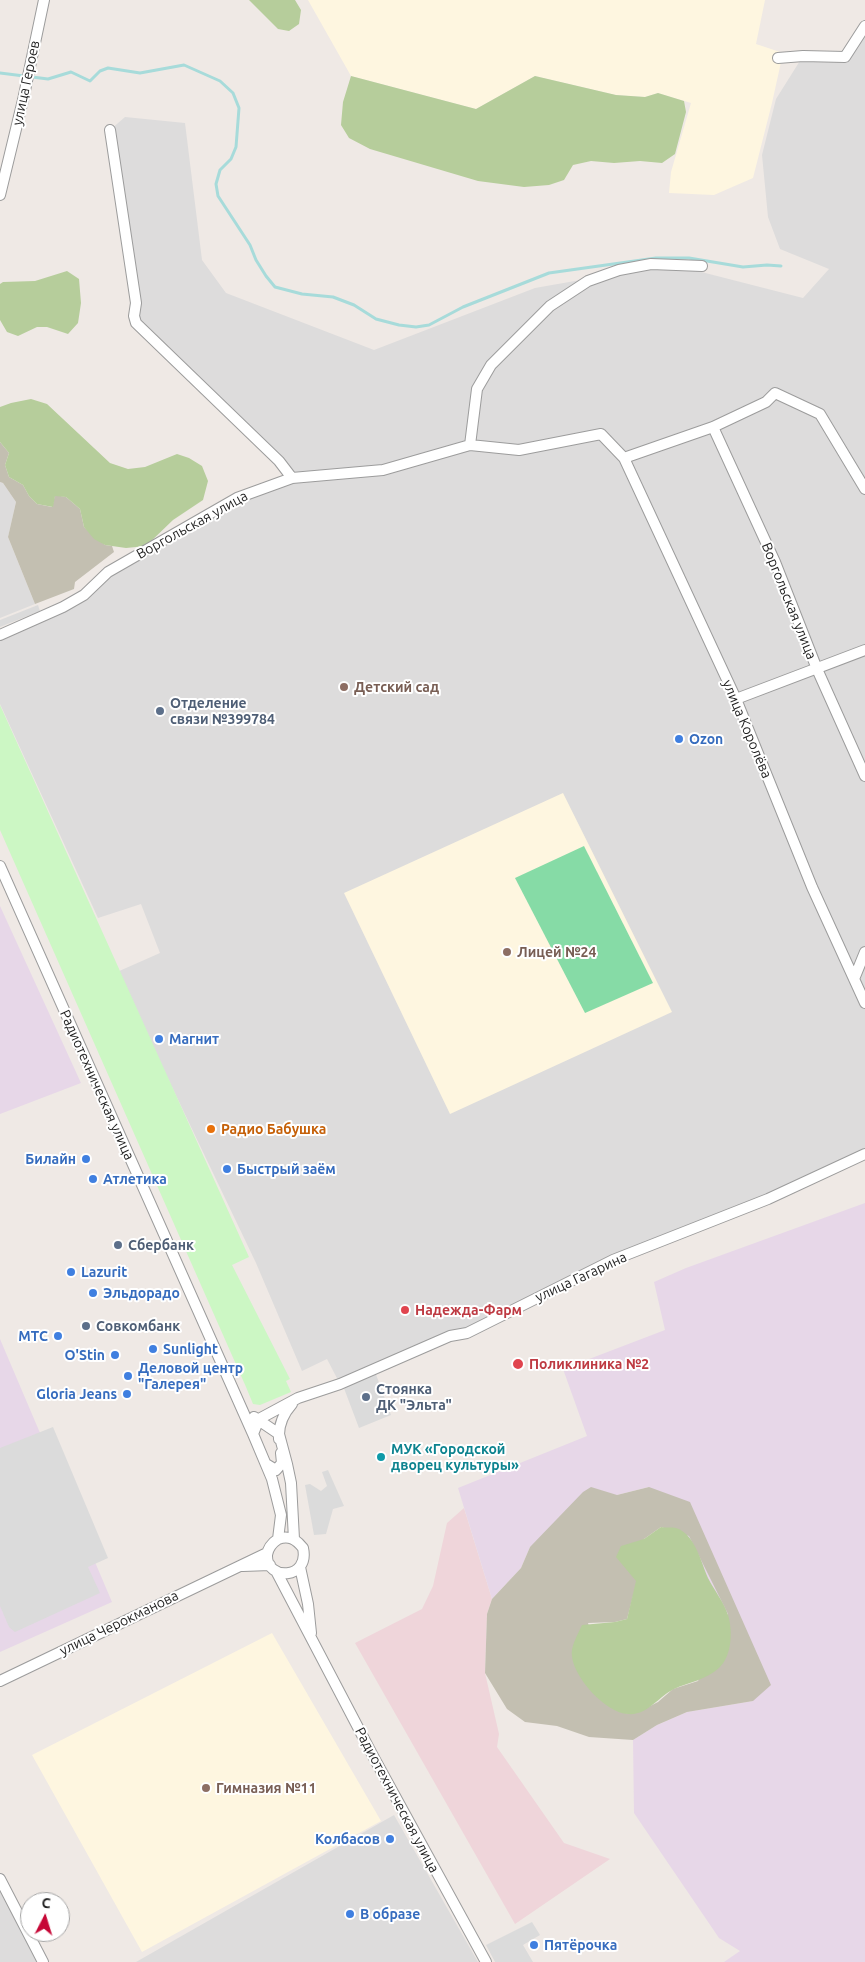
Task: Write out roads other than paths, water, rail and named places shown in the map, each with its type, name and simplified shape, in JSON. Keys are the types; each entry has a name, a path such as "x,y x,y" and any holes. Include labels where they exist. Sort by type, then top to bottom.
{"street":[{"name":"улица Героев","path":"0,195 23,100 44,0"},
{"path":"778,58 803,56 845,58 865,26"},
{"path":"110,130 136,303 134,316 136,323 279,461 292,478"},
{"path":"470,445 477,389 491,365 550,306 588,281 619,270 651,264 702,266"},
{"path":"624,458 713,427 766,402 776,392 820,414 865,489"},
{"name":"Воргольская улица","path":"713,427 775,562 817,669 865,776"},
{"name":"Воргольская улица","path":"0,635 84,595 108,572 237,498 292,478 383,470 470,445 519,450 601,434 624,458"},
{"name":"улица Королёва","path":"624,458 736,698 812,888 865,1003"},
{"path":"736,698 865,650"},
{"name":"Радиотехническая улица","path":"0,866 266,1464 272,1479 281,1515 278,1539"},
{"path":"854,979 865,952"},
{"name":"улица Гагарина","path":"259,1419 298,1398 340,1384 450,1336 467,1332 613,1260 768,1198 865,1154"},
{"path":"266,1464 276,1470 282,1463 279,1434 284,1412 298,1398"},
{"path":"244,1413 259,1419 279,1434"},
{"path":"253,1434 259,1419"},
{"name":"Радиотехническая улица","path":"279,1434 288,1464 291,1483 294,1539 299,1543 304,1555 300,1567 308,1604 311,1636"},
{"path":"267,1552 271,1544 278,1539 283,1537 294,1539"},
{"name":"Радиотехническая улица","path":"267,1552 273,1568 311,1636 318,1654 486,1962"},
{"name":"улица Черокманова","path":"0,1681 267,1552"},
{"name":"улица Черокманова","path":"239,1567 273,1568"},
{"path":"273,1568 284,1574 293,1572 300,1567"},
{"path":"0,1878 43,1962"}],"waterway":[{"path":"0,73 48,79 71,72 90,81 100,71 108,68 140,73 184,65 220,81 233,93 239,108 236,147 231,159 220,170 216,184 218,196 250,245 256,260 266,276 275,287 302,294 333,297 354,305 376,319 399,325 416,327 429,325 463,307 549,273 656,258 689,258 743,267 781,266"}],"place":[{"name":"Детский сад","path":"344,687"},
{"name":"Отделение связи №399784","path":"160,711"},
{"name":"Ozon","path":"679,739"},
{"name":"Лицей №24","path":"507,952"},
{"name":"Магнит","path":"159,1039"},
{"name":"Радио Бабушка","path":"211,1129"},
{"name":"Билайн","path":"86,1159"},
{"name":"Быстрый заём","path":"227,1169"},
{"name":"Атлетика","path":"93,1179"},
{"name":"Сбербанк","path":"118,1245"},
{"name":"Lazurit","path":"71,1272"},
{"name":"Эльдорадо","path":"93,1293"},
{"name":"Надежда-Фарм","path":"405,1310"},
{"name":"Совкомбанк","path":"86,1326"},
{"name":"МТС","path":"58,1336"},
{"name":"Sunlight","path":"153,1349"},
{"name":"O'Stin","path":"115,1355"},
{"name":"Поликлиника №2","path":"518,1364"},
{"name":"Деловой центр \"Галерея\"","path":"128,1376"},
{"name":"Gloria Jeans","path":"127,1394"},
{"name":"Стоянка ДК \"Эльта\"","path":"366,1397"},
{"name":"МУК «Городской дворец культуры»","path":"381,1457"},
{"name":"Гимназия №11","path":"206,1788"},
{"name":"Колбасов","path":"390,1839"},
{"name":"В образе","path":"350,1914"},
{"name":"Пятёрочка","path":"534,1945"}]}
